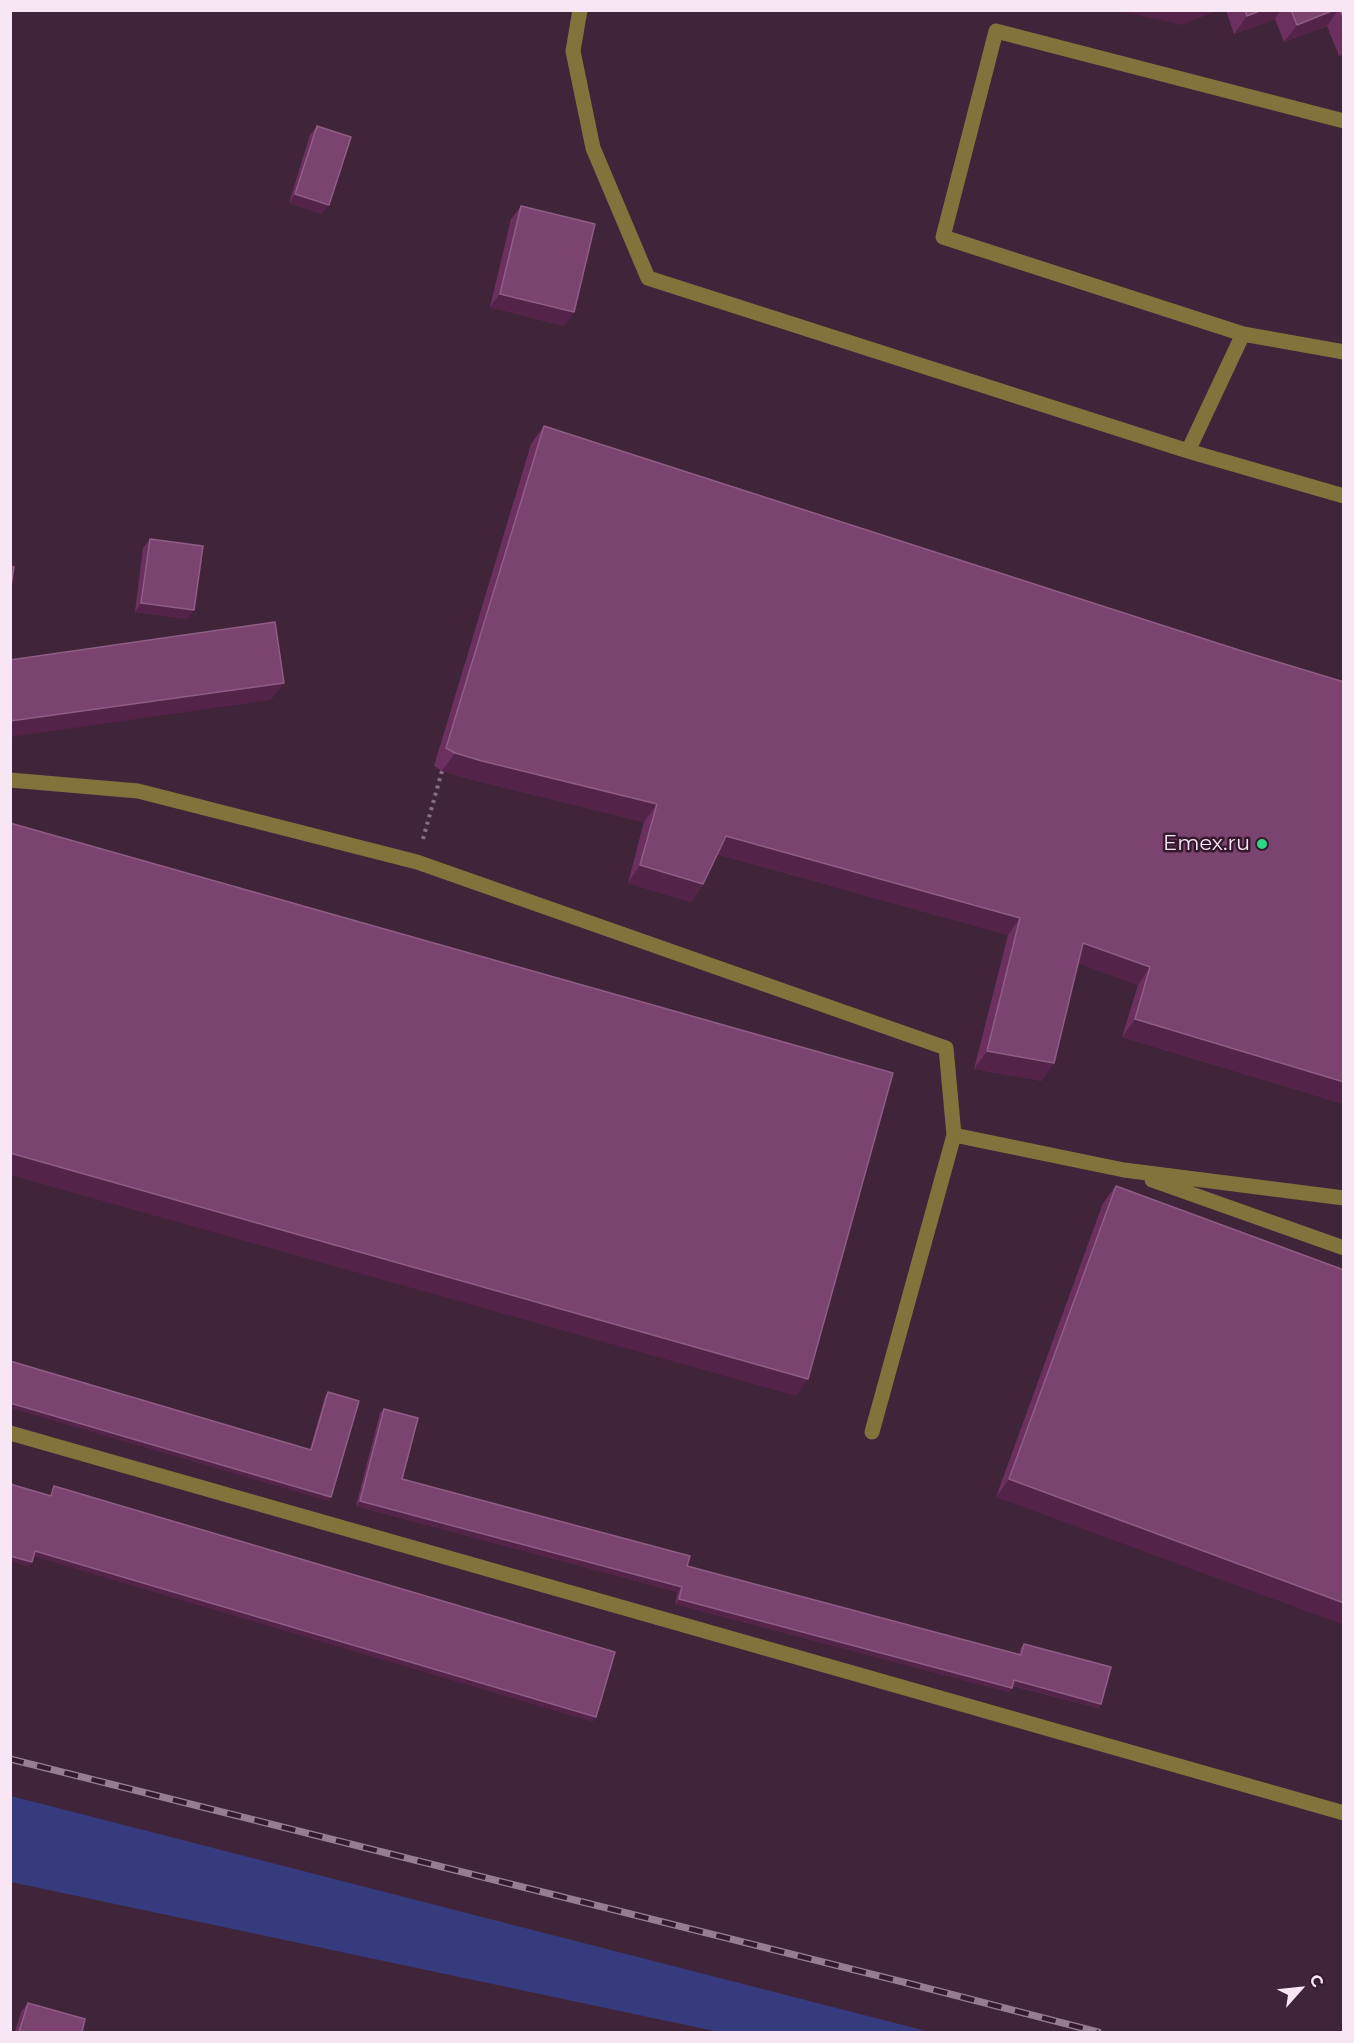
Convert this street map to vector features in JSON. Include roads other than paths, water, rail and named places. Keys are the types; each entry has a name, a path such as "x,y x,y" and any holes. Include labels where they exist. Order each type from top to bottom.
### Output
{"lane":[{"path":"580,10 573,51 593,148 648,278 1188,451 1344,496"},
{"path":"1344,121 996,31 943,237 1243,334 1344,352"},
{"path":"1188,451 1243,334"},
{"path":"10,780 138,791 417,862 946,1048 954,1135 872,1432"},
{"path":"954,1135 1124,1170 1344,1198"},
{"path":"1124,1170 1344,1248"},
{"path":"10,1433 1344,1813"}],"railway":[{"path":"10,1759 1098,2032"}],"place":[{"name":"Emex.ru","path":"1262,844"}]}
